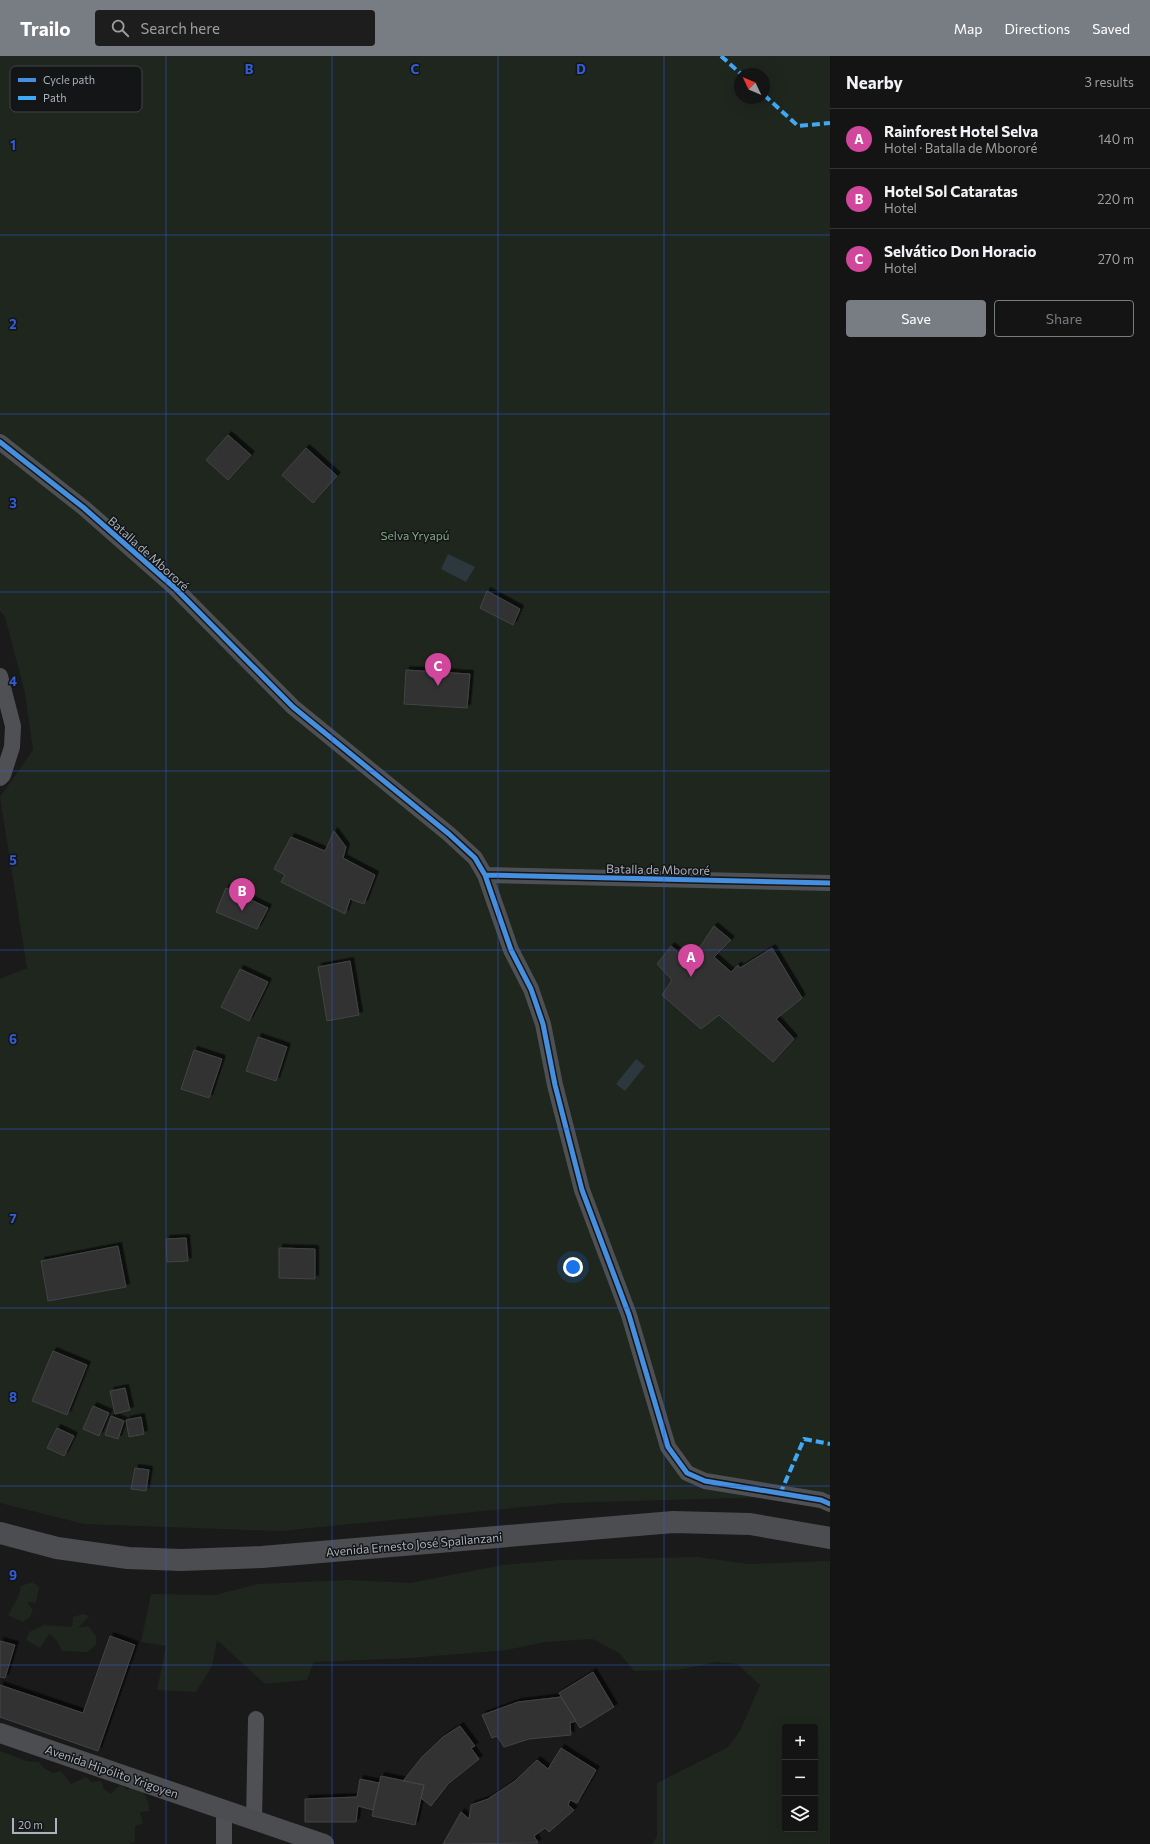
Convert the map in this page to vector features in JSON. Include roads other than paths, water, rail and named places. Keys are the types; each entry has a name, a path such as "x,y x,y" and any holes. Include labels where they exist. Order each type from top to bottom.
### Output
{"highway":[{"name":"Avenida Ernesto José Spallanzani","path":"0,1533 57,1548 128,1558 181,1560 262,1557 673,1522 750,1524 830,1538"}],"main road":[{"name":"Avenida Hipólito Yrigoyen","path":"0,1733 254,1820 295,1839 324,1844"}],"street":[{"name":"Batalla de Mbororé","path":"0,442 84,508 175,588 293,707 449,834 475,858 486,875 511,950 531,989 543,1024 555,1085 582,1190 629,1315 668,1447 687,1473 705,1481 822,1500 830,1504"},
{"path":"0,676 13,726 12,747 3,775 0,778"},
{"name":"Batalla de Mbororé","path":"486,875 830,883"},
{"path":"254,1820 256,1719"},
{"path":"224,1810 224,1844"}],"place":[{"name":"Selvático Don Horacio","path":"438,686"},
{"name":"Hotel Sol Cataratas","path":"242,911"},
{"name":"Rainforest Hotel Selva","path":"691,977"}],"park label":[{"name":"Selva Yryapú","path":"415,535"}]}
